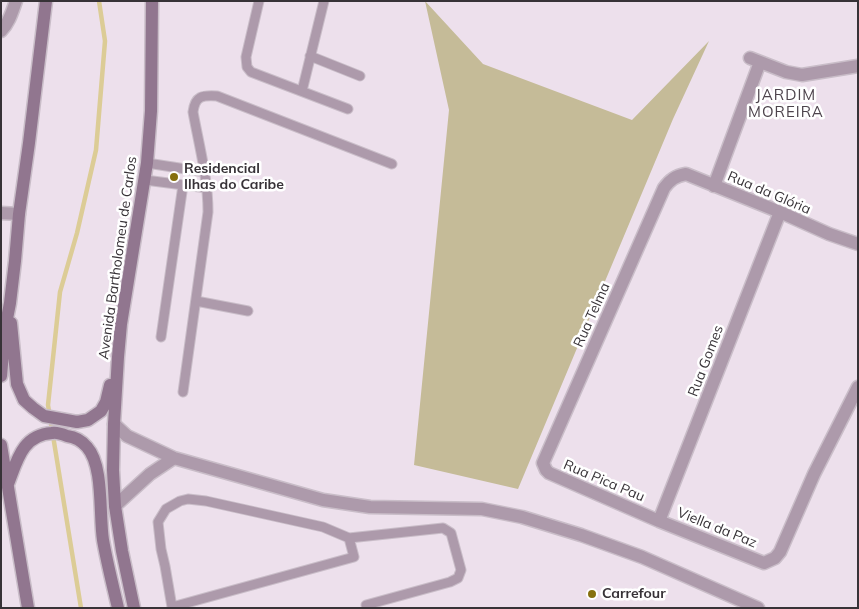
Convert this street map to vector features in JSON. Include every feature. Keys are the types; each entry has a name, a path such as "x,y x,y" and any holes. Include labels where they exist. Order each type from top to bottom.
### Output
{"main road":[{"path":"1,376 46,1"},
{"name":"Avenida Bartholomeu de Carlos","path":"134,608 115,506 113,470 114,424 118,357 127,284 147,163 151,111 152,1"},
{"path":"6,329 17,384 24,400 44,416 77,422 88,420 95,416 101,411 106,402 118,357"},
{"path":"5,488 18,457 31,440 43,434 54,432 75,438 86,446 92,455 97,469 103,539 118,608"},
{"path":"1,446 5,488 28,608"}],"street":[{"path":"1,31 11,17 16,1"},
{"path":"714,186 755,60 786,72 802,75 858,66"},
{"name":"Rua da Glória","path":"670,181 677,176 686,174 829,234 858,244"},
{"name":"Rua Telma","path":"543,463 664,188 670,181"},
{"name":"Rua Gomes","path":"659,521 780,212"},
{"path":"1,213 19,214"},
{"name":"Viella da Paz","path":"659,521 764,563 775,558 780,552 814,474 858,387"},
{"path":"114,424 127,436 174,458 323,500 370,506 482,510 522,517 581,535 642,557 758,608"},
{"path":"115,506 150,474 174,458"},
{"name":"Rua Pica Pau","path":"543,463 549,473 659,521"}],"lane":[{"path":"259,1 246,57 246,67 251,72 348,109"},
{"path":"302,91 324,1"},
{"path":"310,56 360,76"},
{"path":"183,392 208,212 205,172 193,112 194,104 199,98 208,95 217,96 392,164"},
{"path":"147,163 205,172"},
{"path":"145,180 207,188"},
{"path":"161,337 183,185"},
{"path":"196,301 248,311"},
{"path":"348,538 354,557 172,607 158,522 166,508 188,499 206,501 323,527 348,538 443,528 451,532 461,570 458,578 450,582 366,605"}],"shaded area":[{"path":"425,1 483,64 632,120 709,41 673,119 518,489 414,465 449,110"}],"waterway":[{"path":"81,608 48,405 60,292 77,233 96,150 105,41 99,1"}],"place":[{"name":"Residencial Ilhas do Caribe","path":"174,177"},
{"name":"Carrefour","path":"592,594"}],"district":[{"name":"JARDIM MOREIRA","path":"786,104"}]}
